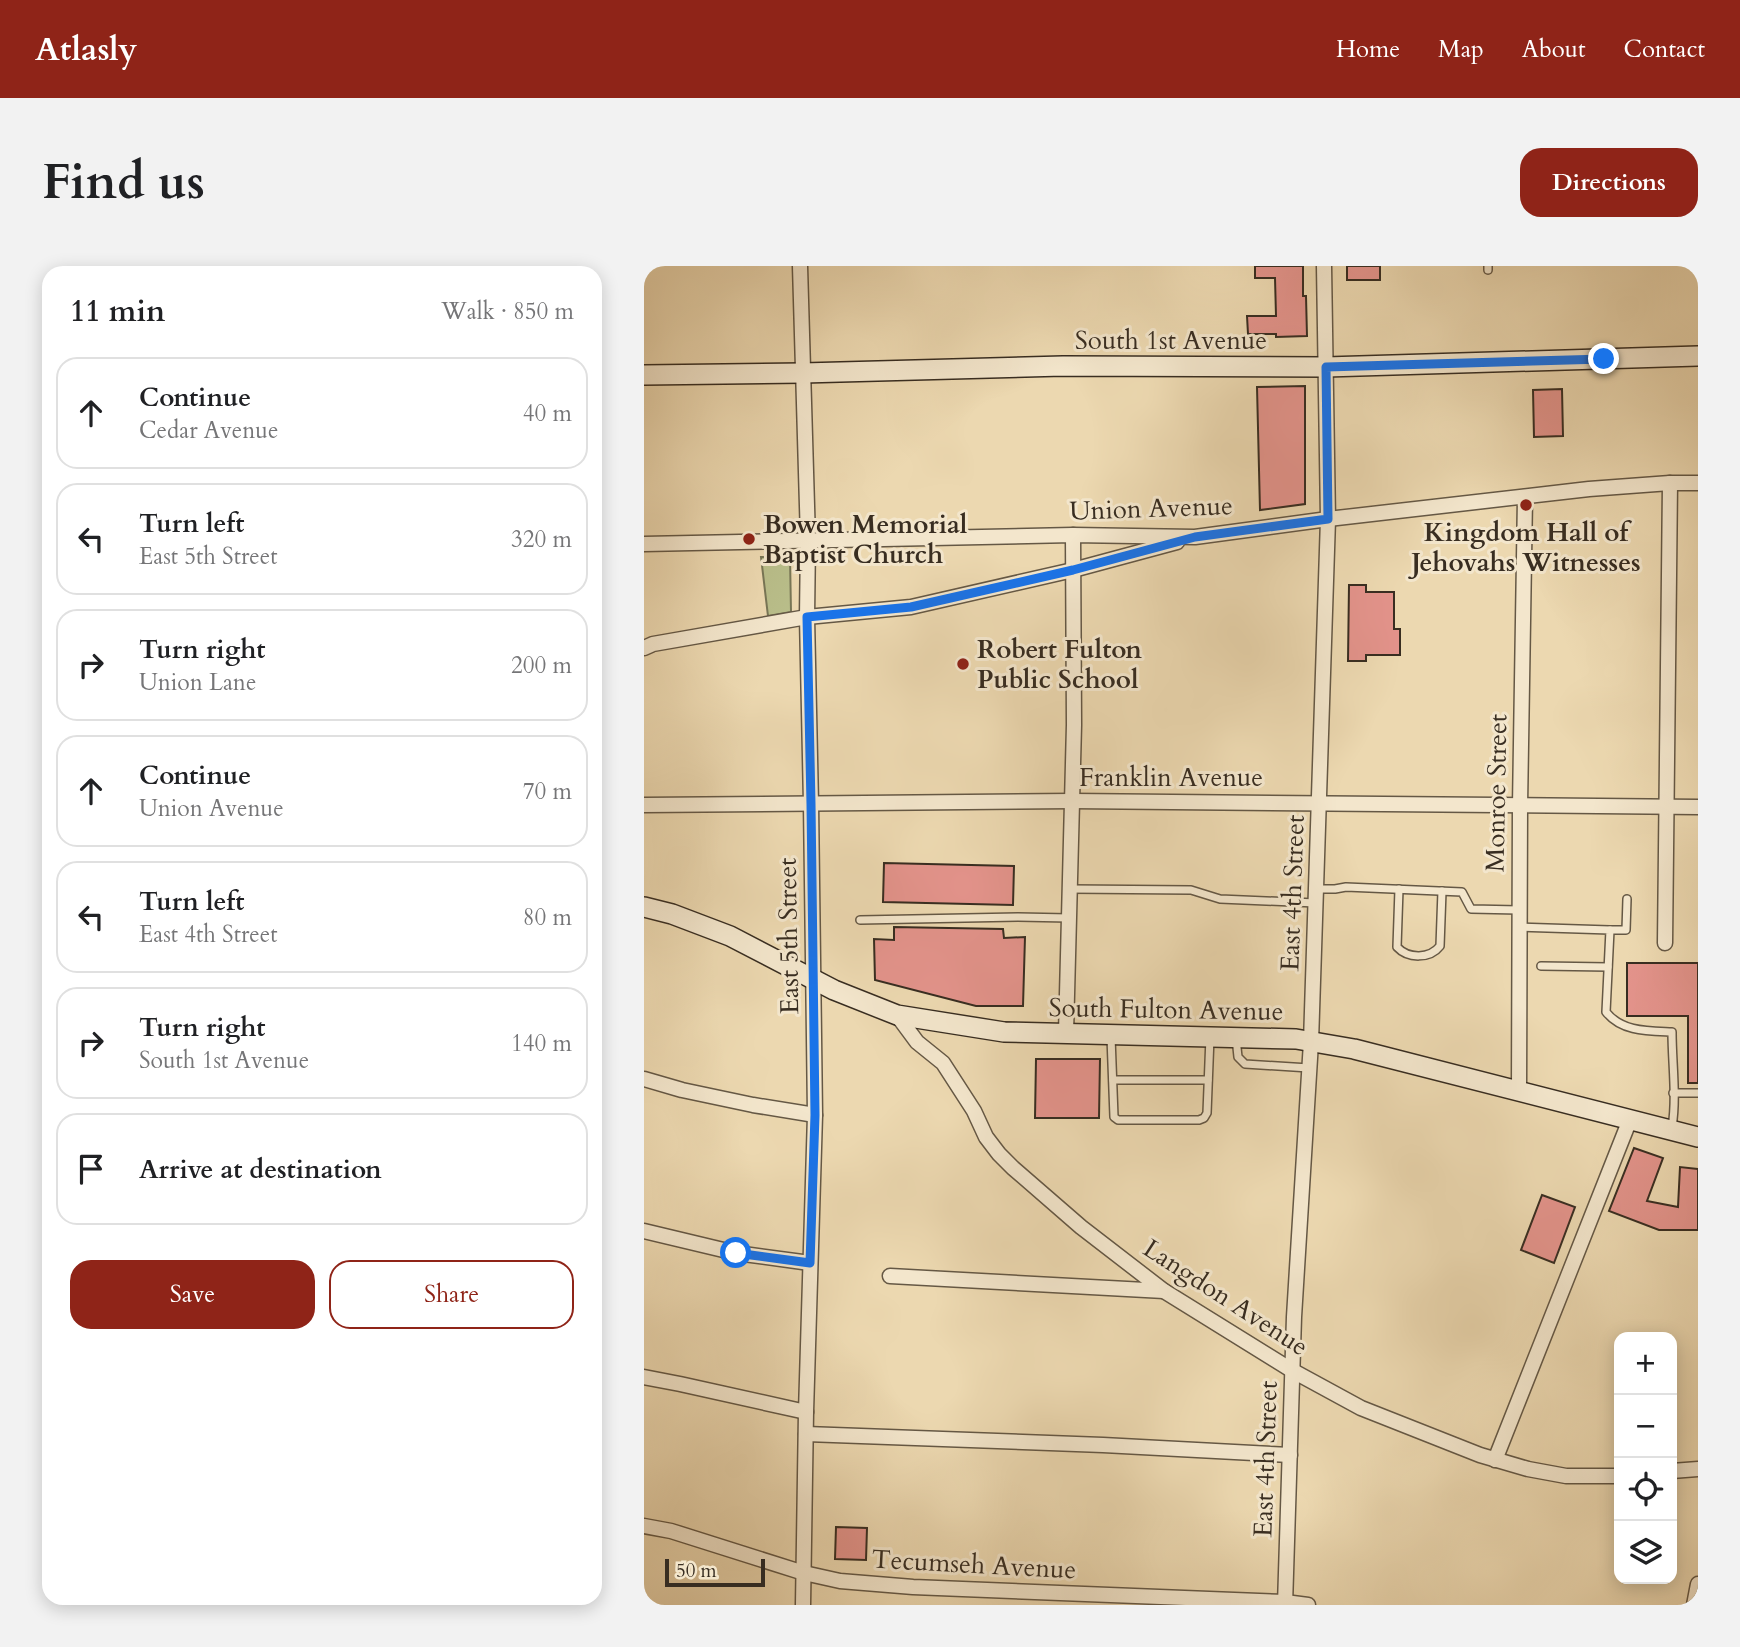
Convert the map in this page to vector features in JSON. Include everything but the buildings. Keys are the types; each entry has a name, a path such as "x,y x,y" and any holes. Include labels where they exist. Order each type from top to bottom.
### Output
{"main road":[{"name":"South 1st Avenue","path":"644,375 1063,366 1326,367 1698,356"},
{"name":"South Fulton Avenue","path":"644,907 672,914 730,936 834,990 897,1015 1004,1032 1296,1039 1354,1049 1698,1137"}],"street":[{"name":"East 5th Street","path":"800,266 808,540 815,1115 803,1605"},
{"name":"East 4th Street","path":"1285,1604 1293,1371 1311,1042 1328,519 1324,266"},
{"path":"1665,943 1670,483"},
{"name":"Union Avenue","path":"644,544 1073,535 1195,537 1589,489 1698,483"},
{"name":"Monroe Street","path":"1519,1090 1525,497"},
{"path":"1066,1033 1074,725 1073,535"},
{"path":"644,648 653,644 807,617 911,607 1073,570 1195,537"},
{"name":"Franklin Avenue","path":"644,805 1072,801 1698,807"},
{"name":"Langdon Avenue","path":"897,1015 917,1042 943,1063 974,1111 986,1137 999,1154 1081,1227 1164,1292 1293,1371 1361,1408 1479,1455 1528,1469 1566,1476 1614,1476"},
{"path":"644,1079 753,1105 815,1115"},
{"path":"1495,1460 1631,1121"},
{"path":"644,1231 736,1253 810,1263"},
{"path":"890,1276 1164,1292"},
{"path":"644,1377 806,1412"},
{"path":"806,1434 1290,1455"},
{"path":"1677,1471 1698,1469"},
{"name":"Tecumseh Avenue","path":"644,1526 671,1531 804,1573 840,1581 913,1587 1308,1605"},
{"path":"1694,1605 1698,1584"}],"lane":[{"path":"1070,889 1191,890 1220,899 1316,896 1346,887 1399,889 1462,892 1471,909 1520,909"},
{"path":"1399,889 1397,947 1402,953 1409,955 1430,955 1440,946 1442,891"},
{"path":"1519,927 1626,930 1627,899"},
{"path":"860,920 1069,918"},
{"path":"1610,930 1606,1012 1610,1017 1635,1030 1672,1032 1675,1108 1672,1132"},
{"path":"1541,966 1608,967"},
{"path":"1111,1034 1114,1118 1118,1120 1204,1118 1207,1113 1210,1037"},
{"path":"1236,1038 1238,1057 1245,1064 1309,1068"},
{"path":"1113,1080 1208,1080"},
{"path":"1673,1093 1698,1093"}],"green space":[{"path":"761,557 790,557 791,612 768,616"}],"place":[{"name":"Kingdom Hall of Jehovahs Witnesses","path":"1526,505"},
{"name":"Bowen Memorial Baptist Church","path":"749,539"},
{"name":"Robert Fulton Public School","path":"963,664"}],"route":[{"path":"736,1253 810,1263 815,1115 807,617 911,607 1073,570 1195,537 1328,519 1326,367 1604,359"}]}
